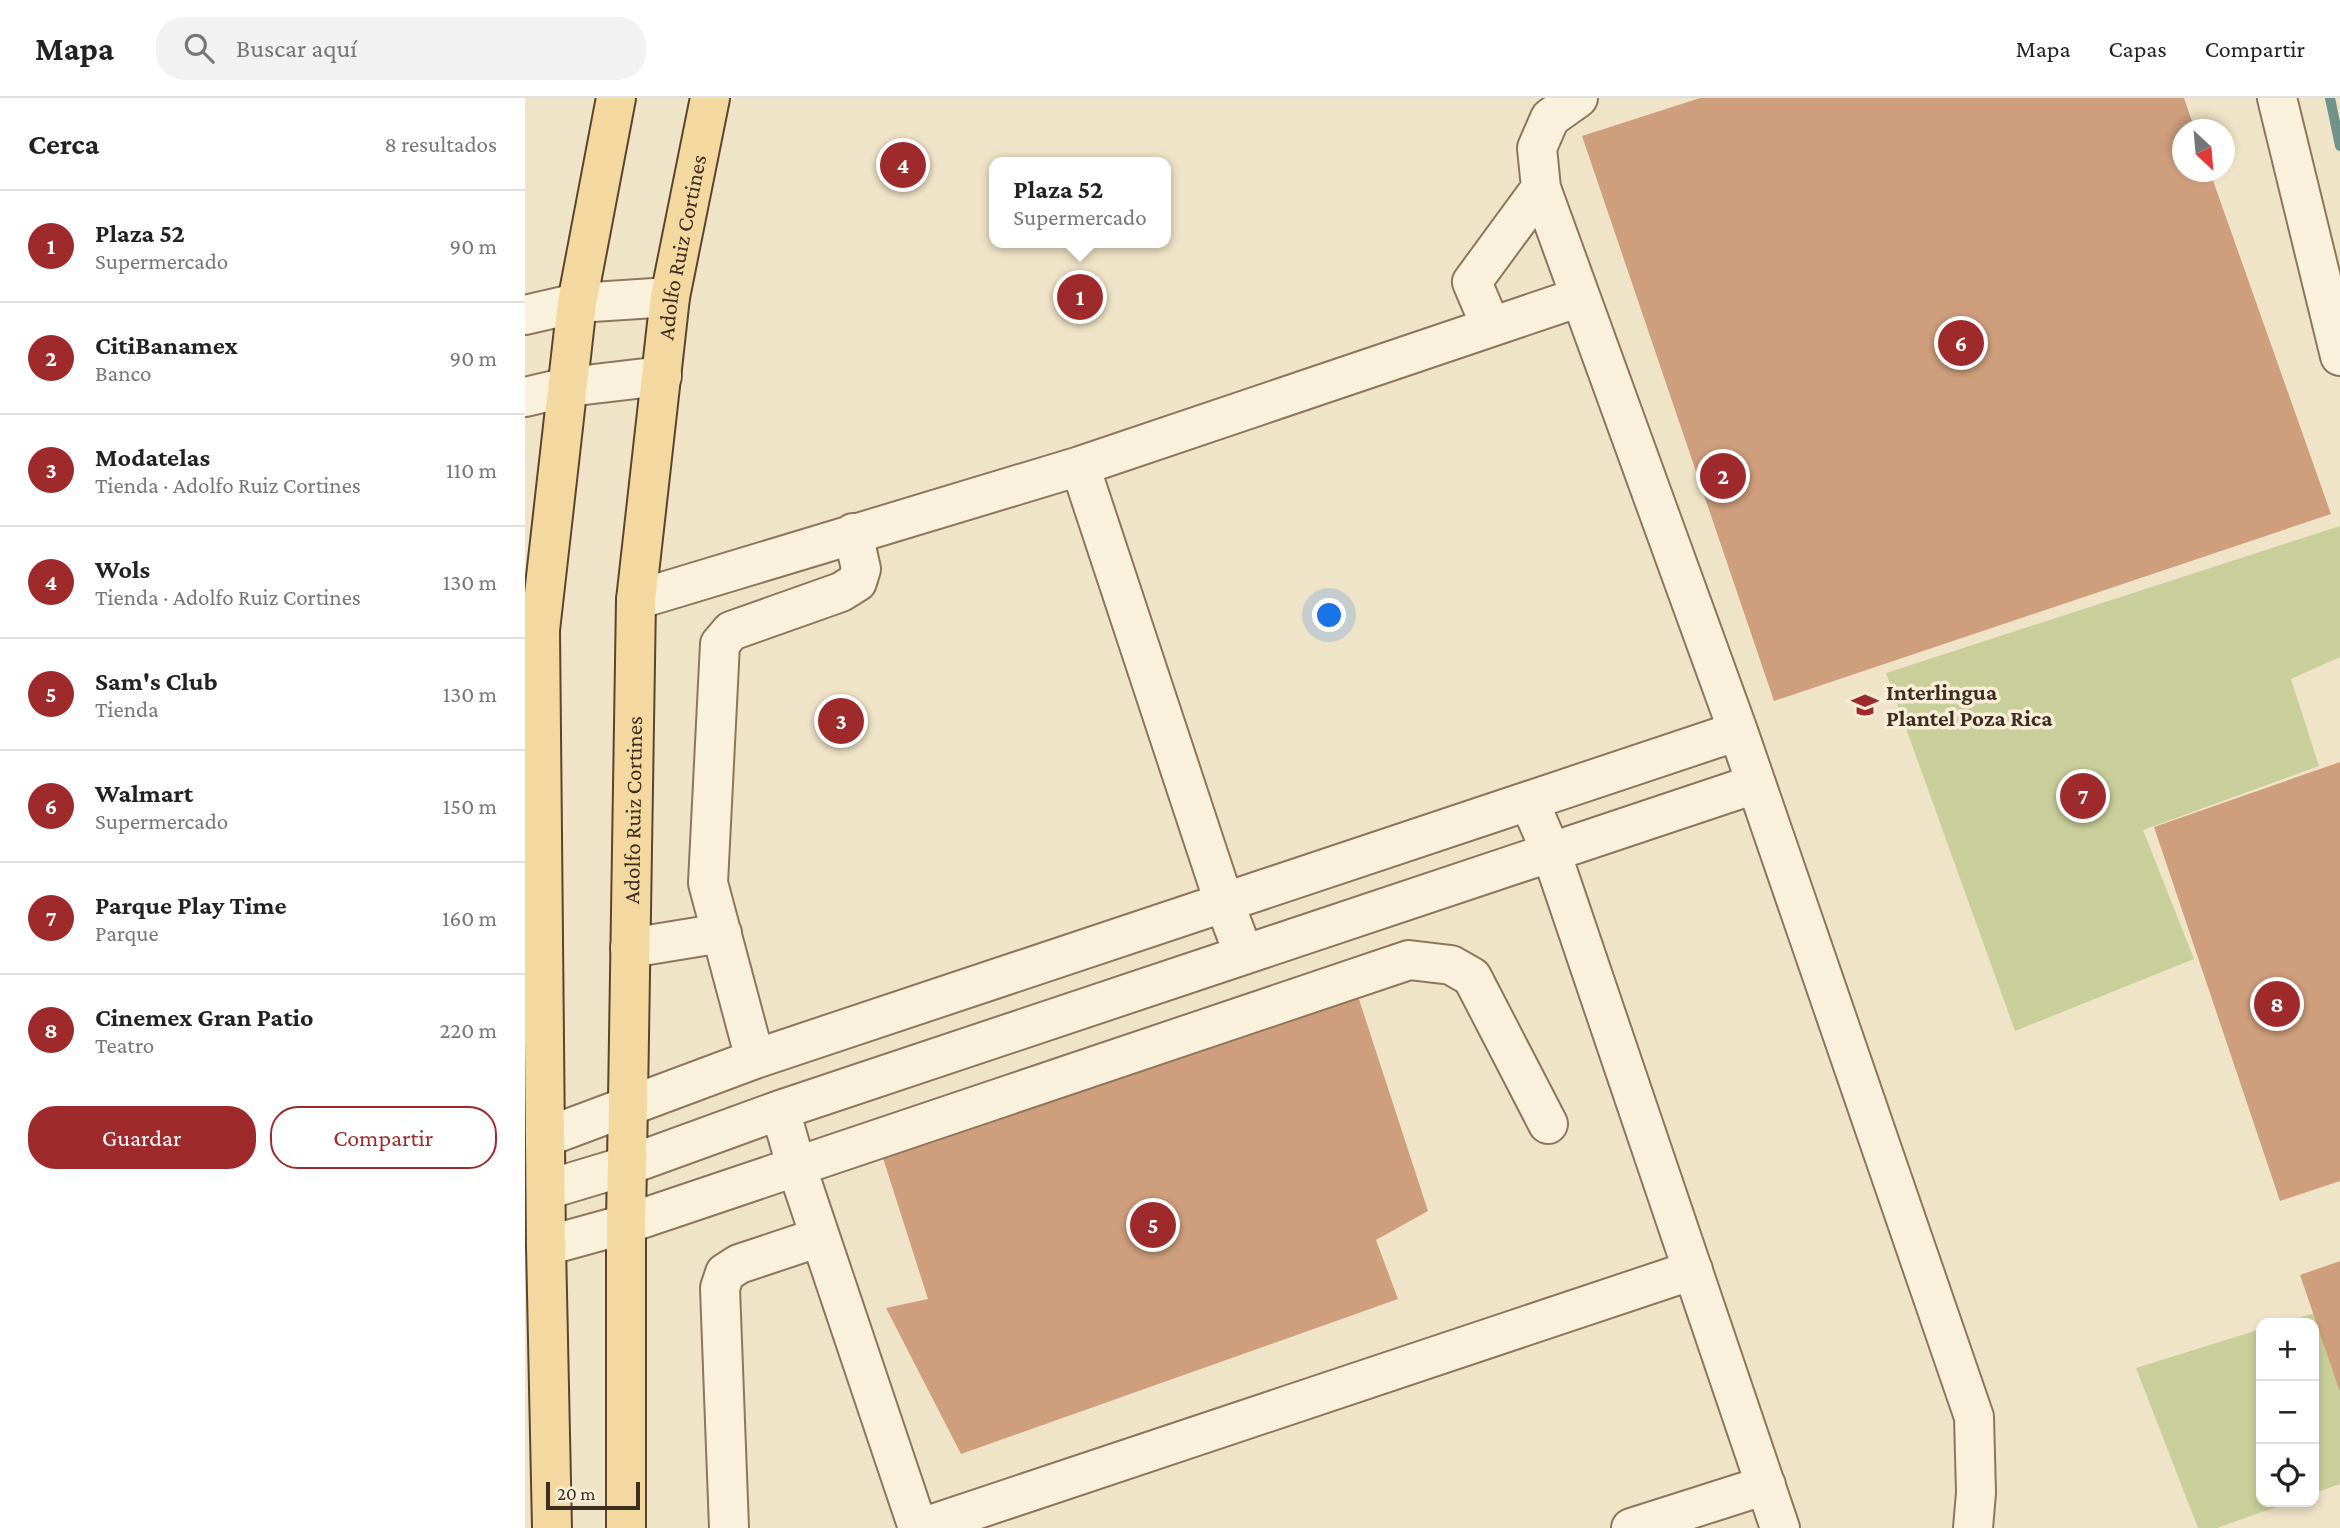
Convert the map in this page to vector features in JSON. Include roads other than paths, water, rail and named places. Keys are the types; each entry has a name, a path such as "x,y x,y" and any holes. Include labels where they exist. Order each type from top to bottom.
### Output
{"main road":[{"path":"552,1528 546,1137 533,633 568,387 577,303 616,98"},
{"name":"Adolfo Ruiz Cortines","path":"626,1528 625,1224 636,600 670,297 711,98"}],"lane":[{"path":"1578,98 1550,118 1537,148 1541,188 1738,731 1974,1417 1976,1493 1973,1528"},
{"path":"2277,98 2340,356"},
{"path":"1490,327 1472,282 1541,188"},
{"path":"525,315 577,303 670,297"},
{"path":"636,600 1080,466 1580,297"},
{"path":"525,397 568,387 662,376"},
{"path":"1080,466 1224,902 1244,955"},
{"path":"755,1059 708,883 720,643 731,631 841,592 857,582 862,569 853,533"},
{"path":"546,1137 755,1059 1738,731"},
{"path":"546,1190 626,1166 780,1110 1755,784"},
{"path":"1529,801 1551,852 1780,1528"},
{"path":"630,948 722,933"},
{"path":"546,1246 625,1224 1409,960 1451,965 1472,977 1548,1124"},
{"path":"780,1110 796,1166 920,1528 1693,1270"},
{"path":"729,1528 720,1288 725,1273 739,1264 820,1237"},
{"path":"1631,1528 1766,1485"}],"waterway":[{"path":"2330,98 2340,146"}],"place":[{"name":"Wols","path":"903,165"},
{"name":"Plaza 52","path":"1080,297"},
{"name":"Walmart","path":"1961,343"},
{"name":"CitiBanamex","path":"1723,476"},
{"name":"Interlingua Plantel Poza Rica","path":"1865,705"},
{"name":"Modatelas","path":"841,721"},
{"name":"Parque Play Time","path":"2083,796"},
{"name":"Cinemex Gran Patio","path":"2277,1004"},
{"name":"Sam's Club","path":"1153,1225"}]}
